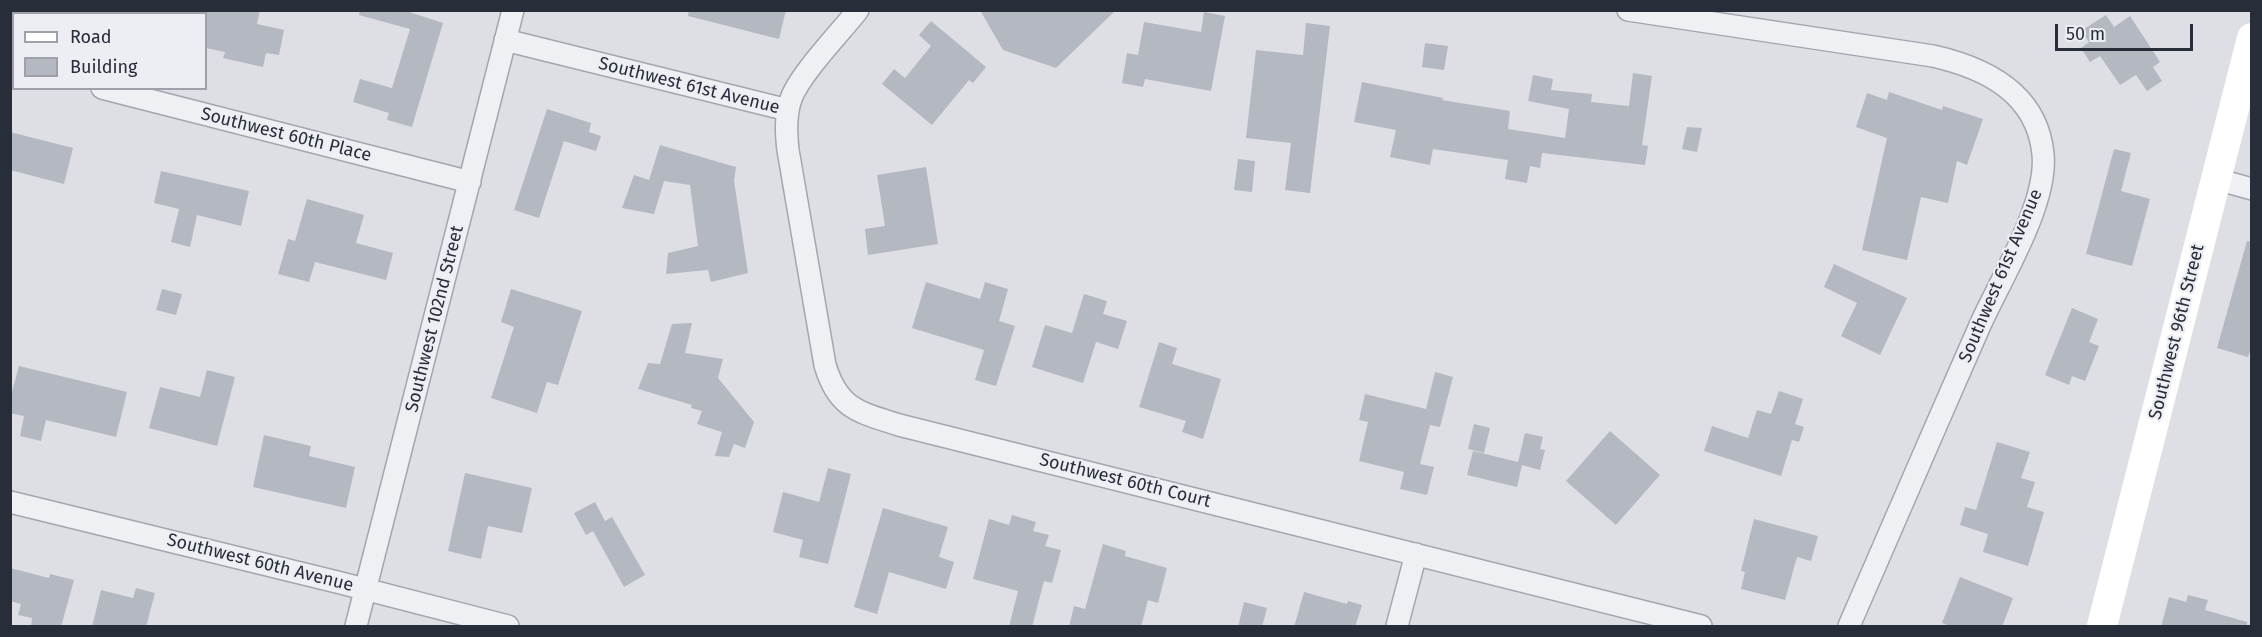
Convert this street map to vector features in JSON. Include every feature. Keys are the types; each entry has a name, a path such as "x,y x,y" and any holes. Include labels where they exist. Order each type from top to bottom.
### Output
{"street":[{"name":"Southwest 102nd Street","path":"356,627 513,10"},
{"name":"Southwest 61st Avenue","path":"505,40 788,110 791,98 800,83 858,10"},
{"name":"Southwest 61st Avenue","path":"1628,10 1656,12 1933,56 1970,65 1997,80 2013,94 2035,122 2040,137 2044,171 2035,208 1982,320 1849,627"},
{"name":"Southwest 96th Street","path":"2102,627 2252,38"},
{"name":"Southwest 60th Place","path":"110,90 470,182"},
{"name":"Southwest 60th Court","path":"788,110 786,124 788,150 825,365 835,392 856,410 900,425 1701,627"},
{"path":"2216,179 2252,189"},
{"name":"Southwest 60th Avenue","path":"10,502 366,589 508,627"},
{"path":"1397,627 1416,554"}],"building":[{"path":"206,10 260,10 257,24 284,30 279,55 266,53 263,67 223,58 225,52 207,48"},
{"path":"360,10 403,10 443,23 412,127 387,120 389,113 353,102 360,79 392,88 410,29 359,15"},
{"path":"689,10 786,10 779,39 688,16"},
{"path":"980,10 1116,10 1056,68 1003,50"},
{"path":"1204,12 1225,16 1211,91 1145,79 1143,87 1122,83 1127,53 1138,55 1144,22 1201,32"},
{"path":"2106,15 2114,27 2130,16 2160,62 2153,67 2162,81 2147,91 2136,75 2120,85 2100,56 2090,62 2081,48 2089,42 2081,31"},
{"path":"931,21 986,67 973,83 969,80 932,125 882,84 894,69 905,78 931,46 919,35"},
{"path":"1306,23 1330,26 1310,193 1285,190 1291,143 1246,138 1256,50 1303,55"},
{"path":"1425,43 1448,46 1444,70 1422,67"},
{"path":"1633,73 1652,76 1642,145 1648,146 1645,165 1542,153 1540,168 1530,166 1527,183 1505,179 1508,160 1433,149 1430,165 1390,157 1396,130 1354,122 1362,82 1443,98 1442,100 1510,111 1508,129 1565,138 1569,109 1528,101 1533,75 1553,79 1551,90 1592,94 1591,102 1629,106"},
{"path":"1889,92 1942,110 1943,106 1983,119 1967,165 1957,161 1948,203 1921,197 1907,260 1862,250 1887,138 1856,127 1867,93 1887,100"},
{"path":"547,109 591,123 589,132 601,136 596,151 564,141 539,218 514,210"},
{"path":"1687,127 1702,128 1697,152 1682,149"},
{"path":"10,132 73,148 64,184 10,170"},
{"path":"660,145 736,167 734,181 748,273 711,282 708,270 666,274 668,253 698,246 690,185 664,181 654,214 622,208 634,175 649,180"},
{"path":"2114,149 2131,153 2121,191 2150,199 2132,266 2086,254"},
{"path":"1238,159 1255,161 1252,192 1234,190"},
{"path":"926,167 938,244 868,255 865,229 885,226 877,175"},
{"path":"161,171 249,191 241,226 197,215 190,247 171,242 179,209 154,203"},
{"path":"307,199 364,215 356,243 393,253 386,280 315,262 309,282 278,274 288,239 295,241"},
{"path":"2247,241 2252,242 2252,346 2248,357 2217,348"},
{"path":"1834,264 1907,298 1880,355 1841,336 1857,303 1824,287"},
{"path":"926,282 980,299 985,282 1008,289 999,321 1015,326 996,386 975,380 984,350 912,328"},
{"path":"162,289 182,294 176,315 156,310"},
{"path":"511,289 582,311 558,385 547,382 537,413 491,398 514,327 501,322"},
{"path":"1084,294 1107,301 1103,314 1127,321 1118,349 1096,342 1083,383 1032,367 1045,325 1072,333"},
{"path":"2072,308 2098,319 2089,342 2099,346 2085,381 2072,376 2069,385 2045,375"},
{"path":"692,323 685,353 723,359 718,378 754,422 745,448 734,444 729,457 715,456 722,432 697,424 702,411 691,408 692,405 638,389 648,363 660,364 672,324"},
{"path":"1159,342 1177,348 1172,364 1221,379 1203,439 1182,432 1186,421 1139,407"},
{"path":"19,366 127,392 116,437 46,420 41,441 20,436 24,416 10,413 10,399"},
{"path":"207,370 235,377 217,446 149,428 160,387 200,397"},
{"path":"1435,372 1453,377 1440,427 1430,425 1420,464 1434,467 1427,495 1400,489 1404,472 1359,461 1368,422 1359,420 1365,394 1426,409"},
{"path":"1779,391 1803,399 1795,424 1804,427 1799,442 1792,440 1781,476 1704,451 1712,426 1748,438 1757,410 1771,414"},
{"path":"1474,424 1490,428 1484,453 1468,449"},
{"path":"1610,431 1660,475 1616,525 1566,481"},
{"path":"1525,433 1543,437 1540,449 1545,450 1540,470 1522,465 1517,487 1467,475 1473,451 1518,462"},
{"path":"264,435 311,446 309,456 355,467 346,508 253,487"},
{"path":"1997,442 2030,452 2021,478 2035,482 2027,507 2044,512 2028,566 1983,552 1988,534 1960,525 1965,507 1976,510"},
{"path":"828,468 851,474 828,564 799,557 803,540 773,532 783,492 819,502"},
{"path":"465,473 532,488 522,533 488,526 481,559 448,551"},
{"path":"595,502 605,521 612,517 645,575 624,587 593,531 586,535 574,513"},
{"path":"883,508 948,527 939,557 954,562 946,589 889,572 877,614 854,607"},
{"path":"1012,515 1036,522 1033,531 1049,535 1045,546 1061,550 1052,583 1044,581 1032,627 1009,627 1018,591 973,579 989,519 1009,525"},
{"path":"1754,519 1818,536 1811,561 1797,557 1785,600 1741,589 1745,572 1741,571"},
{"path":"1103,544 1126,551 1125,556 1167,568 1158,603 1148,600 1141,627 1069,627 1074,606 1085,609"},
{"path":"10,568 49,578 50,574 74,580 61,627 31,627 32,618 18,615 21,604 10,601"},
{"path":"1960,577 2013,598 2002,627 1952,627 1942,623"},
{"path":"136,588 155,593 146,627 92,627 101,590 133,598"},
{"path":"1304,592 1347,604 1348,601 1362,605 1355,627 1294,627"},
{"path":"2188,595 2208,600 2205,610 2247,622 2247,627 2161,627 2169,597 2186,602"},
{"path":"1244,602 1267,608 1262,627 1238,627"}]}
